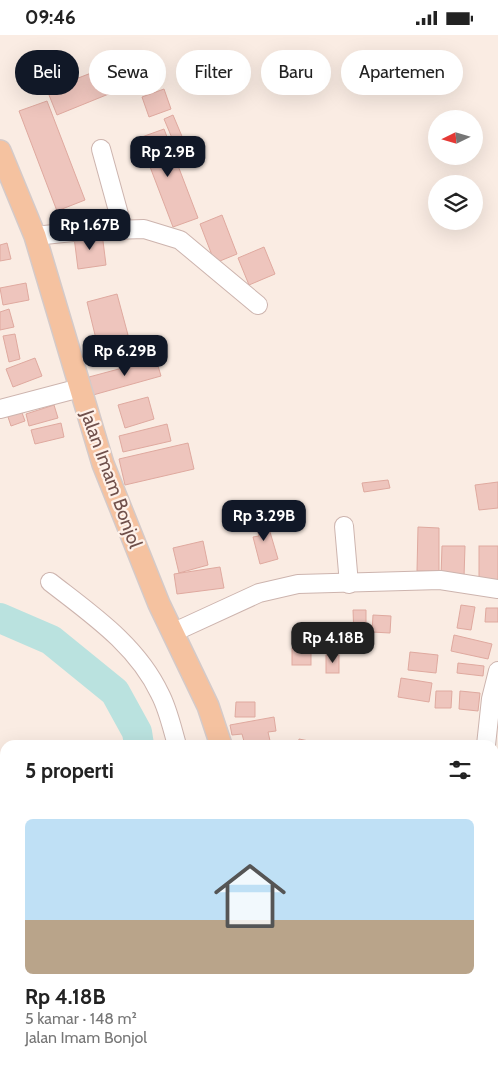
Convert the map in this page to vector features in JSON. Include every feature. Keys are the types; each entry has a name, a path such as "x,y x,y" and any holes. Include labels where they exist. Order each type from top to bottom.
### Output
{"main road":[{"name":"Jalan Imam Bonjol","path":"0,151 35,236 103,464 172,633 208,706 219,740"}],"street":[{"path":"101,149 123,229"},
{"path":"35,236 82,231 144,229 180,240 258,305"},
{"path":"0,409 80,388"},
{"path":"344,526 349,584"},
{"path":"172,633 259,593 298,584 440,581 498,589"},
{"path":"50,582 109,628 142,662 161,694 175,740"},
{"path":"487,740 491,699 498,671"}],"building":[{"path":"89,74 89,95 106,95 57,115 49,95 79,95 79,78"},
{"path":"166,95 171,109 149,117 142,97"},
{"path":"47,101 85,200 57,211 19,111"},
{"path":"173,115 189,153 180,157 164,119"},
{"path":"164,129 198,218 173,227 139,138"},
{"path":"222,215 237,254 215,263 200,224"},
{"path":"102,233 106,265 78,269 74,237"},
{"path":"7,243 11,259 0,261 0,245"},
{"path":"264,247 275,274 249,285 238,258"},
{"path":"26,283 29,300 3,305 0,288"},
{"path":"117,294 128,335 97,343 87,302"},
{"path":"9,309 14,327 0,330 0,312"},
{"path":"15,334 20,359 9,362 3,336"},
{"path":"35,358 42,376 13,387 6,369"},
{"path":"156,359 161,376 93,395 89,377"},
{"path":"148,397 154,419 125,428 118,405"},
{"path":"54,405 58,418 29,426 26,414"},
{"path":"21,410 25,421 11,426 7,414"},
{"path":"61,423 64,437 35,444 31,430"},
{"path":"167,424 171,441 123,452 119,436"},
{"path":"188,443 194,469 125,485 119,459"},
{"path":"388,480 390,488 364,492 362,483"},
{"path":"498,482 498,508 479,510 475,485"},
{"path":"265,515 278,559 260,564 253,537 259,536 254,518"},
{"path":"418,527 439,528 439,571 417,571"},
{"path":"203,541 208,565 179,573 173,548"},
{"path":"442,546 465,546 464,577 441,577"},
{"path":"479,546 498,546 498,580 479,580"},
{"path":"220,567 224,588 177,594 174,574"},
{"path":"461,605 475,607 471,630 457,628"},
{"path":"486,608 498,608 498,622 485,622"},
{"path":"353,610 366,610 366,636 354,636"},
{"path":"373,615 391,616 390,633 372,632"},
{"path":"328,623 348,623 348,651 328,651"},
{"path":"320,626 321,638 305,639 304,627"},
{"path":"454,635 492,644 488,659 451,651"},
{"path":"292,648 311,648 311,665 292,665"},
{"path":"410,652 438,655 436,673 408,670"},
{"path":"326,655 339,655 339,673 326,673"},
{"path":"458,663 484,666 483,676 457,673"},
{"path":"401,678 432,683 429,702 398,697"},
{"path":"436,691 452,691 451,708 435,708"},
{"path":"460,691 480,693 478,711 459,709"},
{"path":"236,702 255,702 255,717 235,717"},
{"path":"274,717 276,731 268,732 270,740 244,740 242,734 232,735 230,725"}],"waterway":[{"path":"0,618 51,640 115,692 137,732 138,740"}]}
